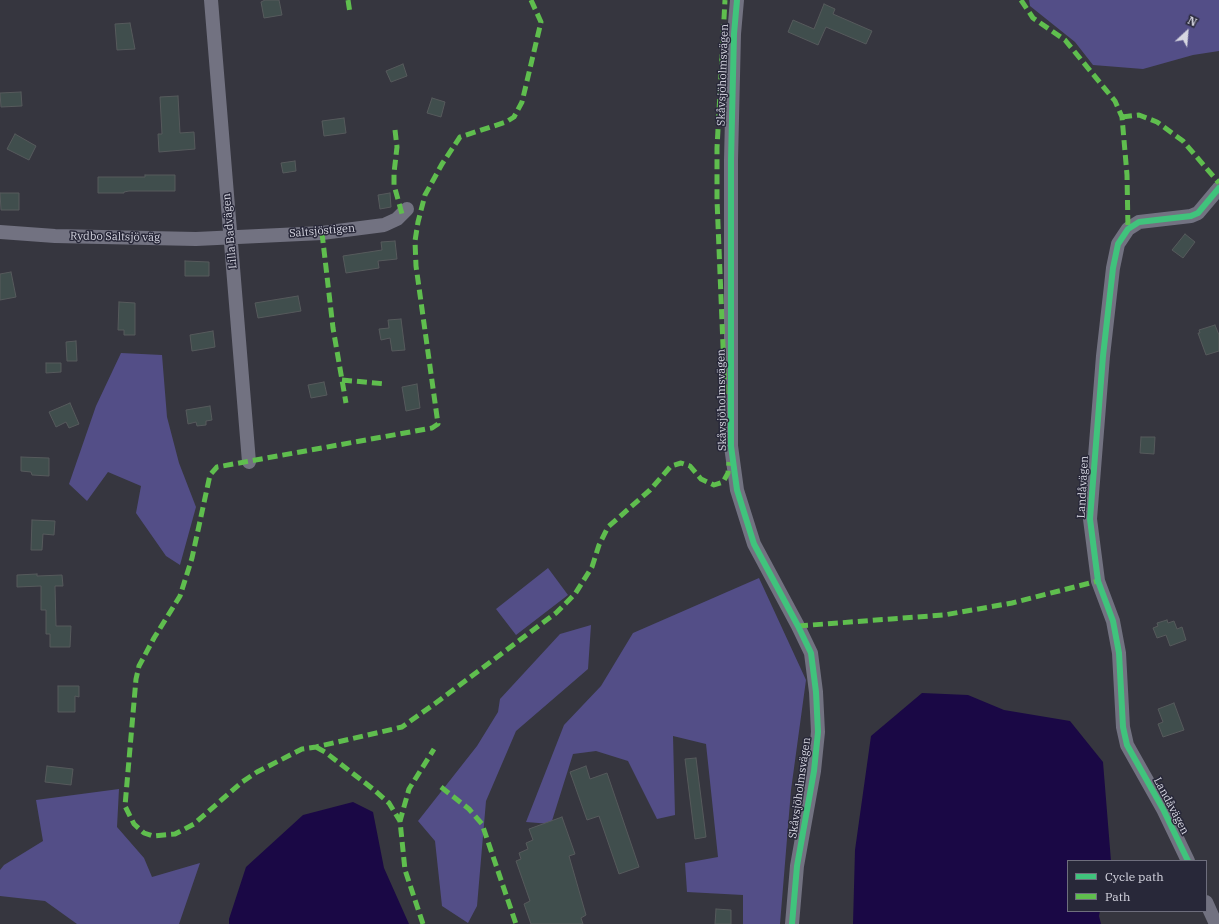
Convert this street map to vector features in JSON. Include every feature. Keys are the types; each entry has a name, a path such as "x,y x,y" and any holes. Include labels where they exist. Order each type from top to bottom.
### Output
{"street":[{"name":"Lilla Badvägen","path":"211,0 250,462"},
{"name":"Skåvsjöholmsvägen","path":"737,0 734,34 731,160 732,446 737,490 754,544 811,653 816,692 818,732 814,771 798,866 792,924"},
{"name":"Landåvägen","path":"1188,860 1163,809 1127,745 1123,727 1119,652 1113,621 1098,581 1090,519 1103,356 1113,268 1118,244 1128,230 1139,222 1191,216 1198,213 1203,210 1219,188"},
{"name":"Saltsjöstigen","path":"231,237 322,233 376,226 397,219 407,209"},
{"name":"Rydbo Saltsjö väg","path":"0,232 55,236 196,239 231,237"},
{"path":"1207,904 1216,924"}],"shaded area":[{"path":"1029,0 1219,0 1219,51 1193,55 1143,69 1093,65 1075,42 1030,6"},
{"path":"121,353 162,355 167,417 179,463 196,507 180,565 166,556 136,513 141,486 108,472 87,501 69,484 96,406"},
{"path":"548,568 568,595 516,635 496,609"},
{"path":"759,578 806,680 791,790 780,924 743,924 743,895 687,892 685,863 718,857 706,744 673,736 675,815 657,819 628,761 596,751 573,754 551,824 526,822 564,725 601,686 633,633"},
{"path":"591,625 588,669 516,731 486,801 477,906 468,923 442,906 435,841 418,821 477,746 498,712 500,699 560,634"},
{"path":"922,693 968,695 1004,710 1070,721 1103,762 1111,860 1067,860 1067,912 1100,912 1101,924 853,924 855,850 871,736"},
{"path":"119,789 117,827 144,858 152,877 200,863 179,924 77,924 45,901 0,896 0,870 4,865 43,841 36,800"},
{"path":"353,802 373,812 384,868 409,924 229,924 229,919 246,867 303,815"}],"building":[{"path":"265,0 279,0 282,15 264,18 261,2"},
{"path":"824,4 835,9 833,14 872,31 866,44 826,27 818,45 788,32 793,20 814,29"},
{"path":"130,23 135,49 117,50 115,24"},
{"path":"403,64 407,76 391,82 386,71"},
{"path":"21,92 22,106 1,107 0,93"},
{"path":"178,96 180,133 194,132 195,149 159,152 158,134 162,134 160,97"},
{"path":"432,98 445,102 441,117 427,113"},
{"path":"344,118 346,133 324,136 322,121"},
{"path":"15,134 36,146 29,160 7,149"},
{"path":"295,161 296,171 283,173 281,163"},
{"path":"145,175 175,175 175,191 98,193 98,177 145,177"},
{"path":"0,193 19,193 19,210 1,210"},
{"path":"390,193 391,207 380,209 378,195"},
{"path":"1185,234 1195,242 1183,258 1172,250"},
{"path":"395,241 397,259 378,261 379,268 346,273 343,256 382,250 381,242"},
{"path":"185,261 209,262 209,276 185,276"},
{"path":"11,272 16,297 0,300 0,274"},
{"path":"298,296 301,311 258,318 255,303"},
{"path":"119,302 135,303 135,335 124,335 124,330 118,330"},
{"path":"401,319 405,350 392,351 390,338 381,340 379,329 389,328 388,320"},
{"path":"1215,325 1219,335 1219,351 1206,355 1198,333 1200,333 1199,330"},
{"path":"213,331 215,347 192,351 190,335"},
{"path":"76,341 77,361 67,361 66,342"},
{"path":"46,363 61,363 61,372 46,373"},
{"path":"324,382 327,395 311,398 308,385"},
{"path":"417,384 420,408 406,411 402,387"},
{"path":"70,403 79,424 69,428 66,422 56,427 49,412"},
{"path":"210,406 212,420 206,421 206,425 197,426 196,422 188,424 186,410"},
{"path":"1141,437 1155,437 1154,454 1140,453"},
{"path":"21,457 49,458 49,476 32,475 31,472 21,471"},
{"path":"32,520 55,521 54,535 43,534 42,550 31,550"},
{"path":"37,574 37,576 62,575 63,586 55,586 56,626 71,626 70,647 50,647 50,634 46,634 46,610 41,610 41,586 17,587 17,575"},
{"path":"1167,620 1168,623 1174,621 1177,629 1182,627 1186,640 1170,646 1166,635 1157,638 1153,628 1158,626 1157,623"},
{"path":"58,686 79,686 79,697 75,696 75,712 58,712"},
{"path":"1174,703 1184,730 1163,737 1158,724 1163,722 1158,709"},
{"path":"696,758 706,837 695,839 685,759"},
{"path":"47,766 73,769 71,785 45,782"},
{"path":"586,766 590,779 607,773 639,867 619,874 599,816 587,820 570,772"},
{"path":"562,817 575,854 569,856 586,915 581,918 583,924 531,924 524,904 530,901 516,861 521,859 519,853 528,849 526,843 533,840 529,829"},
{"path":"716,909 731,910 731,924 715,924"}],"marked path":[{"path":"348,0 350,13"},
{"path":"531,0 541,22 522,102 514,117 506,122 460,137 442,164 425,195 418,222 415,241 416,266 438,424 432,428 217,467 210,475 192,558 180,596 154,638 139,666 136,679 125,806 134,824 144,833 153,836 175,834 194,824 242,782 257,772 302,749 402,727 556,613 575,594 592,567 599,545 608,527 650,490 671,466 681,463 690,466 701,479 714,485 723,482 728,473 729,462"},
{"path":"725,0 717,148 717,200 725,394"},
{"path":"1021,0 1033,18 1065,40 1115,101 1122,117 1127,175 1128,229"},
{"path":"1122,117 1139,115 1157,122 1183,141 1219,183"},
{"path":"395,130 397,147 394,185 402,214"},
{"path":"322,233 333,328 346,403"},
{"path":"342,380 386,384"},
{"path":"798,626 944,615 1012,603 1098,581"},
{"path":"316,747 325,752 389,803 400,821"},
{"path":"423,924 405,870 400,821 409,789 434,749"},
{"path":"441,787 469,809 482,824 516,924"}],"cycle path":[{"path":"737,0 734,34 731,160 731,446 737,490 754,544 811,653 816,692 818,732 814,771 797,866 792,924"},
{"path":"1188,860 1163,809 1127,745 1123,727 1119,653 1113,621 1098,581 1090,519 1103,356 1113,268 1118,244 1128,229 1139,222 1191,216 1198,213 1219,188"}]}
